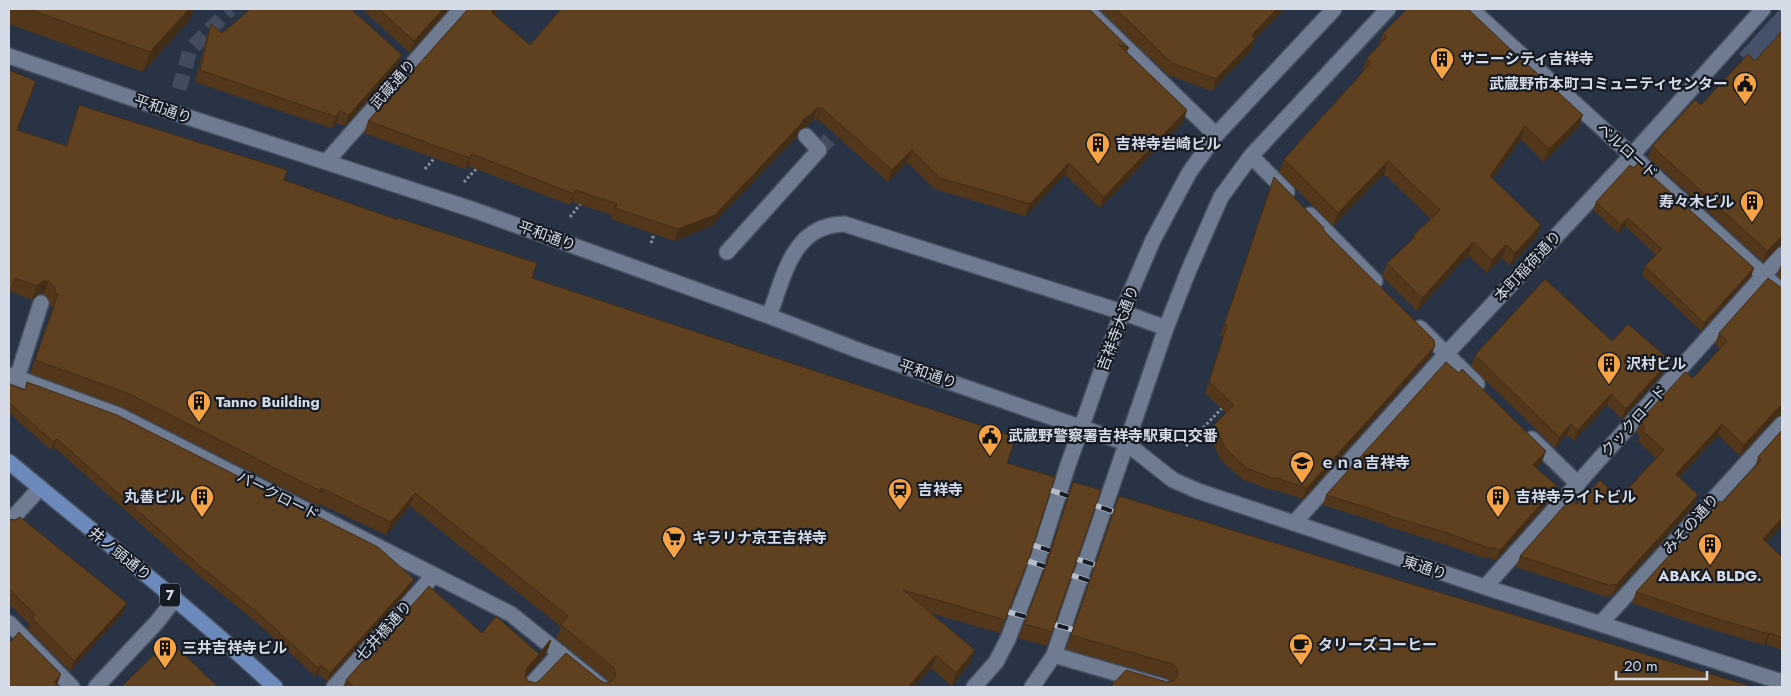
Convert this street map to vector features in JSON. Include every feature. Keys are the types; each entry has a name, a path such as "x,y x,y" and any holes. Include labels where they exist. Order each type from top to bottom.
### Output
{"main road":[{"name":"井ノ頭通り","path":"9,462 175,599 275,687"}],"street":[{"name":"武蔵通り","path":"327,161 406,63 461,9"},
{"path":"1086,9 1216,135"},
{"name":"吉祥寺大通り","path":"974,687 996,662 1008,639 1122,312 1153,240 1190,173 1216,135 1334,9"},
{"path":"1032,687 1054,655 1166,328 1221,197 1250,156 1388,9"},
{"name":"ベルロード","path":"1471,9 1782,292"},
{"name":"本町稲荷通り","path":"1294,523 1446,354 1632,155 1763,9"},
{"name":"平和通り","path":"9,56 172,112 474,210 770,316 860,351 1081,427"},
{"path":"728,252 819,150 806,136"},
{"path":"1250,156 1385,292"},
{"path":"770,316 788,264 799,244 818,230 835,224 844,224 1122,312 1166,328"},
{"name":"クックロード","path":"1485,588 1782,255"},
{"path":"13,376 41,303"},
{"path":"1412,319 1488,395"},
{"name":"パークロード","path":"13,376 118,415 511,614 602,687"},
{"name":"みその通り","path":"1600,624 1782,424"},
{"name":"東通り","path":"1081,427 1126,443 1173,480 1198,492 1485,588 1782,682"},
{"path":"1522,429 1578,484"},
{"path":"9,522 40,488"},
{"name":"七井橋通り","path":"334,687 434,575"},
{"path":"96,687 157,622 175,599"},
{"path":"9,623 72,687"},
{"path":"529,687 560,653"},
{"path":"1054,655 1164,687"}],"path":[{"path":"425,169 438,154"},
{"path":"464,182 483,160"},
{"path":"570,217 587,196"},
{"path":"651,243 657,225"},
{"path":"1186,446 1226,404"}],"shaded area":[{"path":"1782,9 1782,32 1753,66 1739,54"}],"building":[{"path":"28,9 189,9 150,52"},
{"path":"250,9 351,9 402,55 349,115 340,111 336,117 200,70 211,24 222,33"},
{"path":"379,9 443,9 414,41"},
{"path":"468,9 494,9 491,12 530,45 561,9 1089,9 1129,48 1118,44 1187,110 1104,197 1069,163 1030,204 940,178 912,150 892,170 822,108 818,107 804,118 801,124 715,215 678,229 615,208 617,204 576,190 574,194 472,154 469,158 368,121"},
{"path":"1116,9 1277,9 1252,35 1255,39 1216,79 1172,63"},
{"path":"1407,9 1468,9 1583,115 1549,149 1525,126 1490,176 1541,225 1515,253 1506,245 1492,260 1473,242 1422,298 1387,263 1440,210 1388,161 1338,213 1284,159 1371,63 1367,58 1387,37 1383,33"},
{"path":"1782,31 1782,236 1767,251 1652,146 1695,100 1701,105 1748,54 1755,61"},
{"path":"9,70 36,81 17,130 67,146 79,105 287,170 284,180 398,220 398,218 537,263 532,278 1016,437 1007,463 1055,477 1029,558 1005,620 903,590 975,650 956,673 936,655 908,687 354,687 346,680 429,586 482,633 496,616 539,654 550,640 551,641 527,668 525,676 528,681 536,683 566,653 601,681 611,682 616,675 613,667 561,625 568,616 415,493 391,522 321,488 320,490 324,493 127,393 35,360 58,294 55,293 55,287 49,281 43,281 37,286 15,278 9,296"},
{"path":"1638,163 1754,268 1704,323 1645,266 1662,249 1628,218 1621,225 1596,202 1630,165 1633,168"},
{"path":"1274,177 1324,228 1323,230 1434,340 1435,346 1307,488 1246,468 1225,448 1214,425 1234,405 1209,382 1227,325 1224,325"},
{"path":"1768,278 1782,288 1782,406 1744,445 1722,424 1676,474 1698,495 1616,585 1612,584 1611,586 1520,556 1571,498 1577,504 1600,480 1619,498 1664,450 1642,430 1645,427 1640,421 1685,372 1693,378 1727,341 1719,333"},
{"path":"1545,279 1612,341 1628,324 1670,360 1626,409 1611,394 1578,430 1571,424 1559,437 1475,355"},
{"path":"1446,362 1459,373 1462,369 1546,451 1533,465 1557,486 1500,550 1488,548 1448,533 1326,495"},
{"path":"27,382 117,415 378,547 414,579 330,673 321,665 318,668 258,613 200,566 57,439 54,442 9,403 9,384 25,390"},
{"path":"1782,430 1782,518 1763,539 1782,557 1782,638 1636,592 1712,508 1720,501 1722,503 1761,460 1758,457"},
{"path":"1073,482 1101,490 1052,632 1024,624 1047,563"},
{"path":"1119,496 1754,687 1110,687 1126,670 1167,682 1175,680 1178,675 1176,667 1172,664 1071,635"},
{"path":"20,517 127,603 74,661 32,618 35,614 9,589 9,519 15,520"},
{"path":"19,632 61,674 54,682 59,687 9,687 9,643"},
{"path":"169,640 218,687 121,687"}],"tunnel":[{"path":"179,89 190,50 230,9"},
{"path":"819,150 847,120"}],"railway":[{"path":"1039,486 1126,516"},
{"path":"1020,541 1108,569"},
{"path":"1016,557 1102,585"},
{"path":"994,608 1085,633"}],"place":[{"name":"サニーシティ吉祥寺","path":"1442,80"},
{"name":"武蔵野市本町コミュニティセンター","path":"1745,105"},
{"name":"吉祥寺岩崎ビル","path":"1098,165"},
{"name":"寿々木ビル","path":"1752,223"},
{"name":"沢村ビル","path":"1609,385"},
{"name":"Tanno Building","path":"199,423"},
{"name":"武蔵野警察署吉祥寺駅東口交番","path":"990,457"},
{"name":"ｅｎａ吉祥寺","path":"1302,484"},
{"name":"吉祥寺","path":"900,511"},
{"name":"丸善ビル","path":"202,518"},
{"name":"吉祥寺ライトビル","path":"1498,518"},
{"name":"キラリナ京王吉祥寺","path":"674,559"},
{"name":"ABAKA BLDG.","path":"1710,566"},
{"name":"タリーズコーヒー","path":"1301,666"},
{"name":"三井吉祥寺ビル","path":"165,669"}]}
